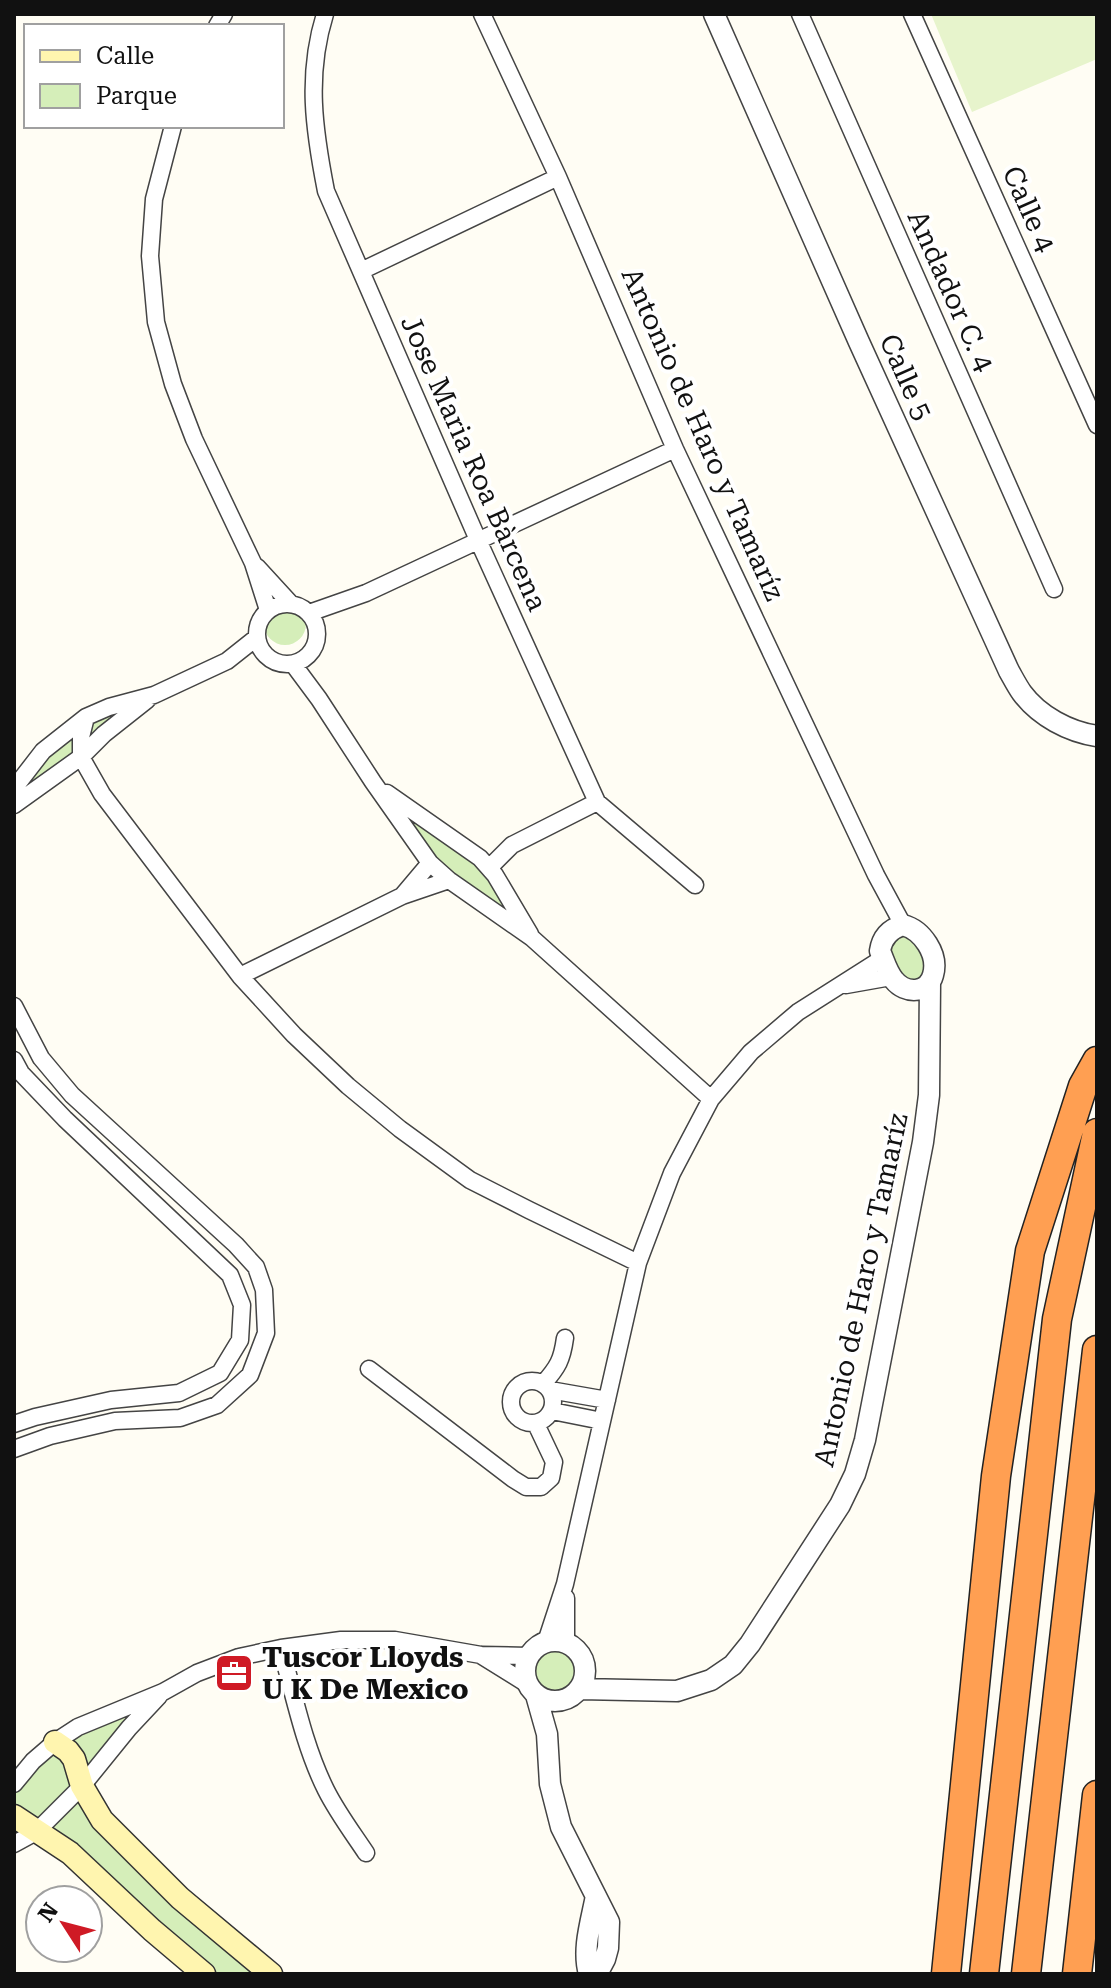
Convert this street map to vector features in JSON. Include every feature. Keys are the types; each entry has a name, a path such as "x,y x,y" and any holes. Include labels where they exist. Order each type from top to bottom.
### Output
{"highway":[{"path":"946,1974 996,1476 1030,1251 1083,1086 1097,1061"},
{"path":"984,1974 1057,1319 1097,1133"},
{"path":"1026,1974 1097,1350"},
{"path":"1077,1974 1097,1795"}],"main road":[{"path":"55,1742 74,1759 82,1786 102,1820 180,1898 271,1974"},
{"path":"14,1816 70,1853 204,1974"}],"street":[{"name":"Jose Maria Roa Bàrcena","path":"325,14 312,86 316,139 326,191 478,540 597,802 695,885"},
{"name":"Antonio de Haro y Tamaríz","path":"482,14 558,177 675,449 876,875 897,928"},
{"name":"Calle 5","path":"714,14 1009,671 1023,694 1042,713 1090,735"},
{"name":"Andador C. 4","path":"800,14 1054,589"},
{"name":"Calle 4","path":"912,14 1097,425"},
{"path":"172,128 154,199 150,256 156,322 173,384 194,439 253,563 268,610"},
{"path":"361,271 558,177"},
{"path":"313,620 675,449"},
{"path":"253,563 290,603"},
{"path":"290,603 300,606 313,620 318,636 314,649 300,660 283,665 266,656 256,638 260,620 268,610 290,603"},
{"path":"14,791 43,751 86,717 109,707 154,695 227,661 256,638"},
{"path":"227,661 266,656"},
{"path":"300,660 319,699 427,859 449,880 532,938 711,1099"},
{"path":"14,805 81,757 120,720 154,695"},
{"path":"86,717 81,737 81,757 102,794 240,976 294,1035 400,1129 470,1180 638,1263"},
{"path":"373,782 468,849 492,871 532,938"},
{"path":"468,849 512,845 597,802"},
{"path":"402,896 427,859 425,846 429,840 443,833"},
{"path":"471,895 488,891 493,884 492,871 512,845"},
{"path":"240,976 402,896 449,880"},
{"path":"897,928 919,932 929,948 934,973 921,987 896,983 880,951 884,937 897,928"},
{"path":"556,1642 565,1584 638,1263 672,1173 711,1099 751,1052 798,1012 836,987 887,968"},
{"name":"Antonio de Haro y Tamaríz","path":"571,1695 631,1689 677,1691 711,1680 733,1665 750,1644 840,1505 855,1474 865,1440 923,1142 929,1095 929,1022 921,987"},
{"path":"14,1006 41,1058 72,1095 236,1245 256,1267 264,1290 266,1333 250,1375 217,1405 180,1418 115,1421 50,1436 14,1449"},
{"path":"14,1060 21,1073 65,1119 230,1275 242,1305 240,1340 220,1373 179,1393 111,1400 14,1424"},
{"path":"547,1387 563,1355 565,1338"},
{"path":"369,1369 526,1487 541,1487 551,1478 554,1462 536,1424"},
{"path":"547,1387 554,1400 552,1411 546,1419 536,1424 517,1418 511,1399 515,1389 523,1383 534,1381 547,1387 607,1400"},
{"path":"552,1411 602,1421"},
{"path":"14,1784 33,1761 78,1727 239,1657 341,1640 395,1640 481,1655 528,1656"},
{"path":"547,1734 585,1677 585,1666 576,1649 556,1642 534,1648 524,1670 547,1734 550,1784 561,1827 606,1914 610,1935 605,1959 597,1974"},
{"path":"281,1648 311,1754 330,1798 366,1853"},
{"path":"481,1655 548,1701 571,1695"},
{"name":"Antonio de Haro y Tamaríz","path":"585,1666 631,1689"},
{"path":"14,1844 36,1832 82,1786 163,1692"},
{"path":"589,1974 587,1943 596,1896"}],"green space":[{"path":"931,14 1097,14 1097,59 972,112"},
{"path":"285,603 300,609 306,624 300,639 285,645 270,639 264,624 270,609"},
{"path":"154,695 50,780 14,791 86,717"},
{"path":"373,782 468,849 532,938 449,880"},
{"path":"903,925 934,963 913,991 881,944"},
{"path":"555,1641 566,1643 576,1650 583,1660 583,1682 576,1692 566,1699 555,1701 544,1699 534,1692 527,1682 525,1671 527,1660 534,1650 544,1643"},
{"path":"163,1692 82,1786 271,1974 204,1974 104,1889 104,1884 98,1884 36,1832 14,1844 14,1784 55,1742"}],"place":[{"name":"Tuscor Lloyds U K De Mexico","path":"234,1673"}]}
